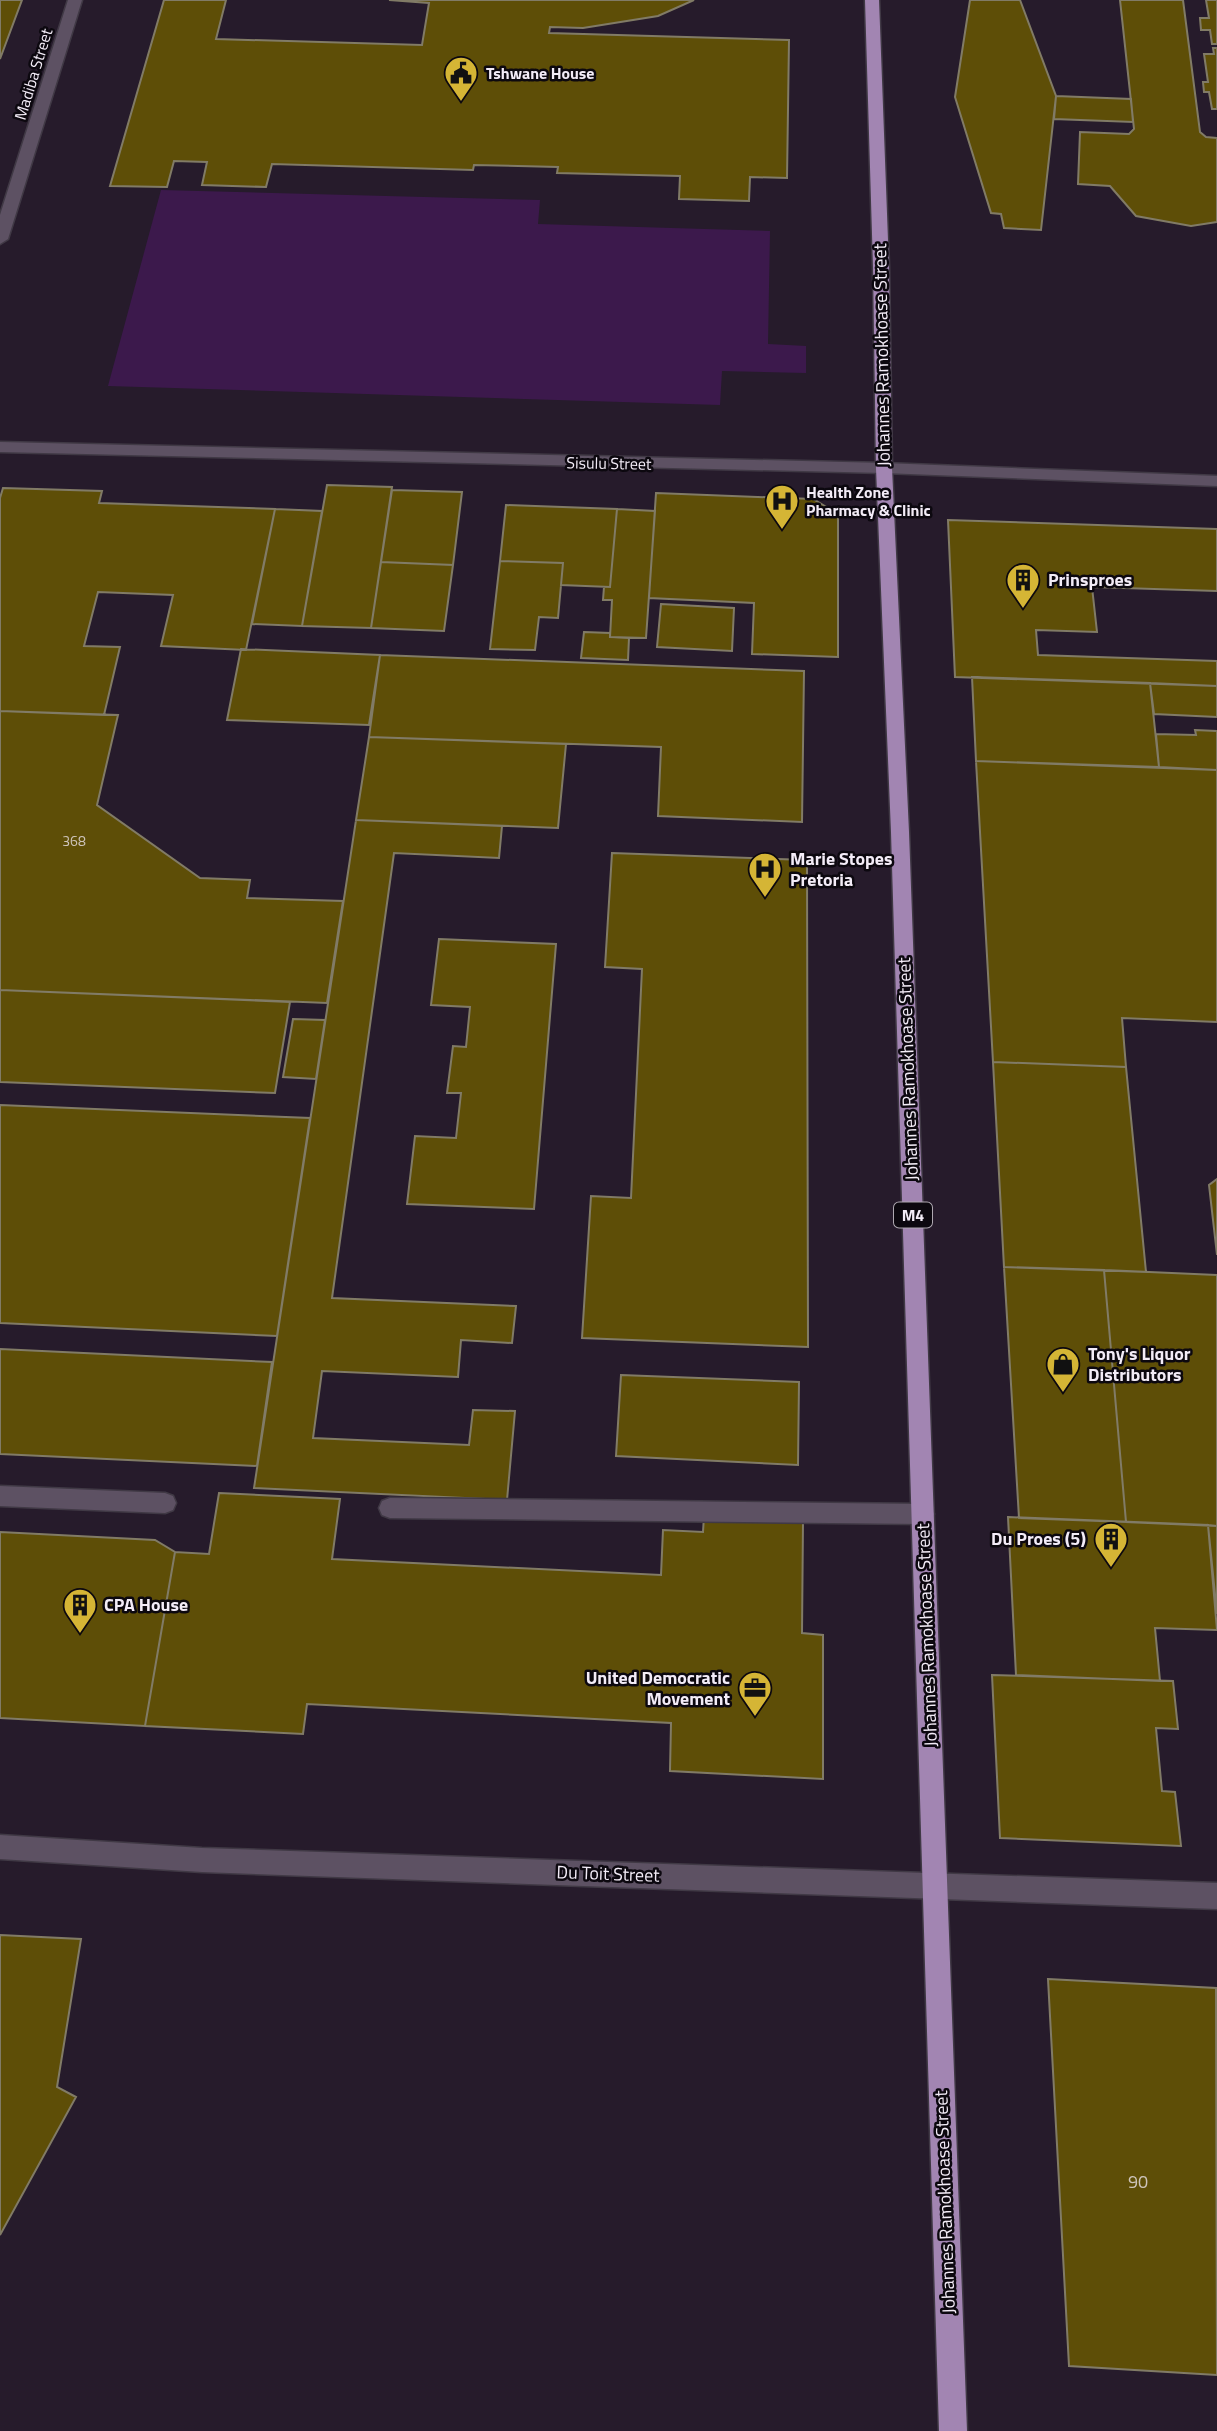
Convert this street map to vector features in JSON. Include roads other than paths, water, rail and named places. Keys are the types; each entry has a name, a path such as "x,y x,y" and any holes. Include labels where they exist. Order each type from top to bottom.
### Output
{"main road":[{"name":"Johannes Ramokhoase Street","path":"872,0 881,267 884,468 900,832 953,2431"}],"street":[{"name":"Madiba Street","path":"0,239 75,0"},
{"name":"Sisulu Street","path":"0,447 884,468 1217,481"},
{"path":"0,1496 165,1503"},
{"path":"390,1508 923,1514"},
{"name":"Du Toit Street","path":"0,1847 202,1860 1217,1896"}],"place":[{"name":"Tshwane House","path":"461,103"},
{"name":"Health Zone Pharmacy & Clinic","path":"782,531"},
{"name":"Prinsproes","path":"1023,610"},
{"name":"Marie Stopes Pretoria","path":"765,899"},
{"name":"Tony's Liquor Distributors","path":"1063,1394"},
{"name":"Du Proes (5)","path":"1111,1569"},
{"name":"CPA House","path":"80,1635"},
{"name":"United Democratic Movement","path":"755,1718"}]}
